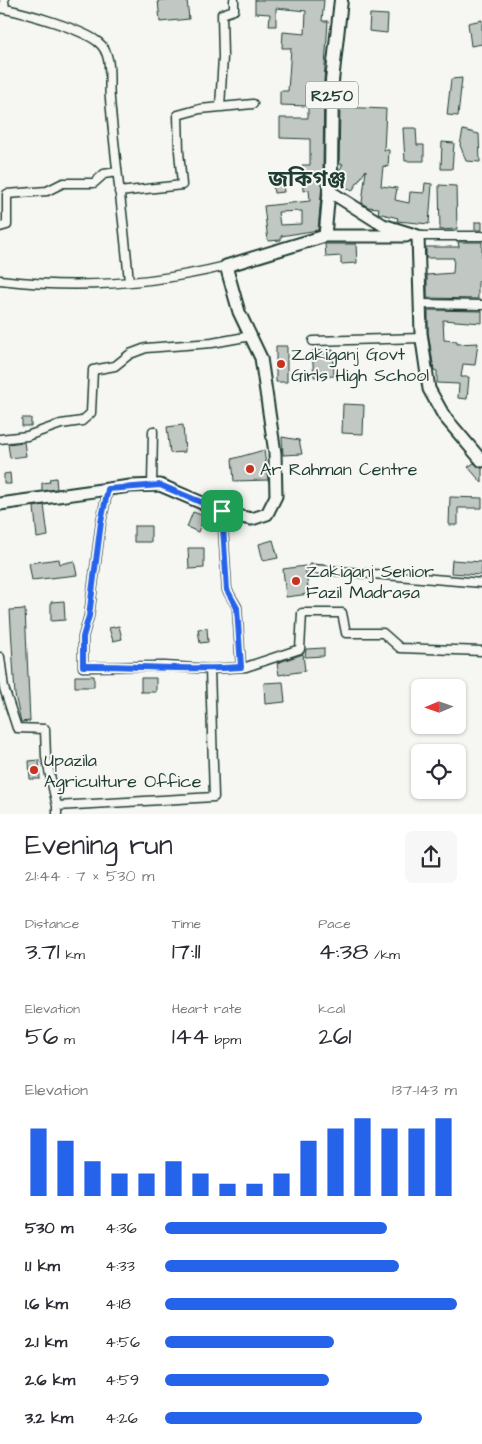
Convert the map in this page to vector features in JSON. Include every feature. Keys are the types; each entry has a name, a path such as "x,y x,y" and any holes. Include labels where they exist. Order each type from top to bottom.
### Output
{"main road":[{"name":"R250","path":"328,191 331,174 332,81 341,0"},
{"path":"325,236 328,191"},
{"path":"328,191 346,204 383,225 418,236"},
{"path":"0,504 108,489 160,485 222,511 252,519 267,514 276,496 274,454 261,358 239,312 226,266 325,236 418,236"},
{"path":"418,236 422,338 429,389 444,416 482,461"}],"street":[{"path":"4,0 2,9 26,13 99,42 109,57 109,92 129,282"},
{"path":"220,107 223,57 222,14 234,10 234,0"},
{"path":"119,192 182,185 178,115 200,109 253,104"},
{"path":"0,227 7,226 7,194 47,191 63,183 94,183 104,174 117,172"},
{"path":"418,236 482,236"},
{"path":"0,280 29,284 129,282 189,275 226,266"},
{"path":"420,304 482,305"},
{"path":"0,439 27,436 61,424 82,421 91,413 93,370 115,366 130,354 146,348 212,343 251,336"},
{"path":"313,341 422,338"},
{"path":"152,486 153,431"},
{"path":"108,489 101,522 89,616 83,637 83,666 164,666 210,669 241,667 300,649 302,612 342,613 346,633 383,633 400,648 482,651"},
{"path":"222,511 227,590 237,608 241,667"},
{"path":"312,568 482,583"},
{"path":"0,658 4,688 17,728 45,728 46,757 57,810 214,797 210,669"}],"building":[{"path":"158,0 187,0 189,19 160,22"},
{"path":"255,0 324,0 322,21 328,21 324,81 323,173 318,230 281,236 281,240 268,241 264,206 310,201 309,190 303,191 302,165 310,165 310,139 280,138 280,118 308,118 308,106 280,105 280,91 288,91 291,48 282,48 283,32 305,34 306,11 276,8 276,26 269,26 270,14 255,13","holes":["302,211 302,224 280,225 278,212"]},
{"path":"370,14 388,15 387,33 369,31"},
{"path":"482,20 482,44 471,46 468,23"},
{"path":"462,78 458,116 447,115 451,79"},
{"path":"340,107 386,109 384,150 389,150 388,167 383,166 381,186 397,188 395,200 409,203 410,192 424,193 425,183 432,184 429,224 397,221 398,218 378,213 379,208 368,207 362,203 366,170 352,191 338,181 339,171 343,164 339,164"},
{"path":"403,128 416,128 417,145 424,145 424,161 405,161"},
{"path":"463,130 479,134 480,162 466,161 460,145"},
{"path":"442,142 454,143 452,169 441,169"},
{"path":"283,185 284,192 274,193 273,186"},
{"path":"439,185 456,186 457,229 440,230"},
{"path":"475,222 482,222 482,230 475,230"},
{"path":"458,242 482,242 482,278 478,282 478,299 427,298 427,275 453,273 454,258 426,258 426,247 459,247"},
{"path":"325,244 356,244 357,263 341,264 341,256 326,257"},
{"path":"428,310 482,311 482,323 443,320 444,340 457,341 457,344 478,343 475,365 463,364 461,377 469,377 467,399 458,398 459,384 437,383 437,371 434,370 428,332"},
{"name":"Zakiganj Govt Girls High School","path":"276,346 287,346 287,382 276,382"},
{"path":"333,350 334,376 314,377 312,351"},
{"path":"343,404 364,405 363,434 342,433"},
{"path":"22,418 31,418 31,426 22,426"},
{"path":"183,425 185,452 170,453 167,427"},
{"path":"282,437 299,440 302,454 283,455"},
{"path":"24,442 26,456 10,458 8,444"},
{"name":"Ar Rahman Centre","path":"264,450 268,480 234,481 232,459"},
{"path":"474,463 482,468 482,483 468,467"},
{"path":"10,473 11,484 4,484 4,474"},
{"path":"56,478 57,489 42,491 42,483 50,482 49,479"},
{"path":"450,497 482,498 482,508 458,508 458,525 449,525"},
{"path":"44,505 48,536 37,538 34,507"},
{"path":"193,512 204,516 198,532 187,527"},
{"path":"134,526 151,526 151,542 134,542"},
{"path":"273,540 278,558 263,561 259,544"},
{"path":"188,548 204,548 204,568 189,569"},
{"path":"59,559 60,564 74,561 77,575 32,580 29,563"},
{"path":"452,560 482,562 481,575 451,573"},
{"name":"Zakiganj Senior Fazil Madrasa","path":"305,566 309,594 286,597 283,569"},
{"path":"64,601 65,620 51,621 51,602"},
{"path":"25,609 30,721 21,722 15,695 10,610"},
{"path":"119,626 122,639 113,641 109,628"},
{"path":"207,628 208,642 200,643 198,629"},
{"path":"324,648 324,656 305,657 306,649"},
{"path":"303,654 305,671 279,675 277,663"},
{"path":"75,676 94,676 94,687 75,687"},
{"path":"141,678 156,678 156,692 141,692"},
{"path":"283,682 285,702 265,704 264,683"},
{"name":"Upazila Agriculture Office","path":"39,760 40,779 30,779 29,761"}],"place":[{"name":"Zakiganj Govt Girls High School","path":"281,364"},
{"name":"Ar Rahman Centre","path":"250,469"},
{"name":"Zakiganj Senior Fazil Madrasa","path":"296,581"},
{"name":"Upazila Agriculture Office","path":"34,770"}],"district":[{"name":"জকিগঞ্জ","path":"307,178"}],"route":[{"path":"160,485 222,511 222,537 227,590 237,608 241,667 210,669 164,666 83,666 83,637 89,616 101,522 108,489 160,485"}]}
